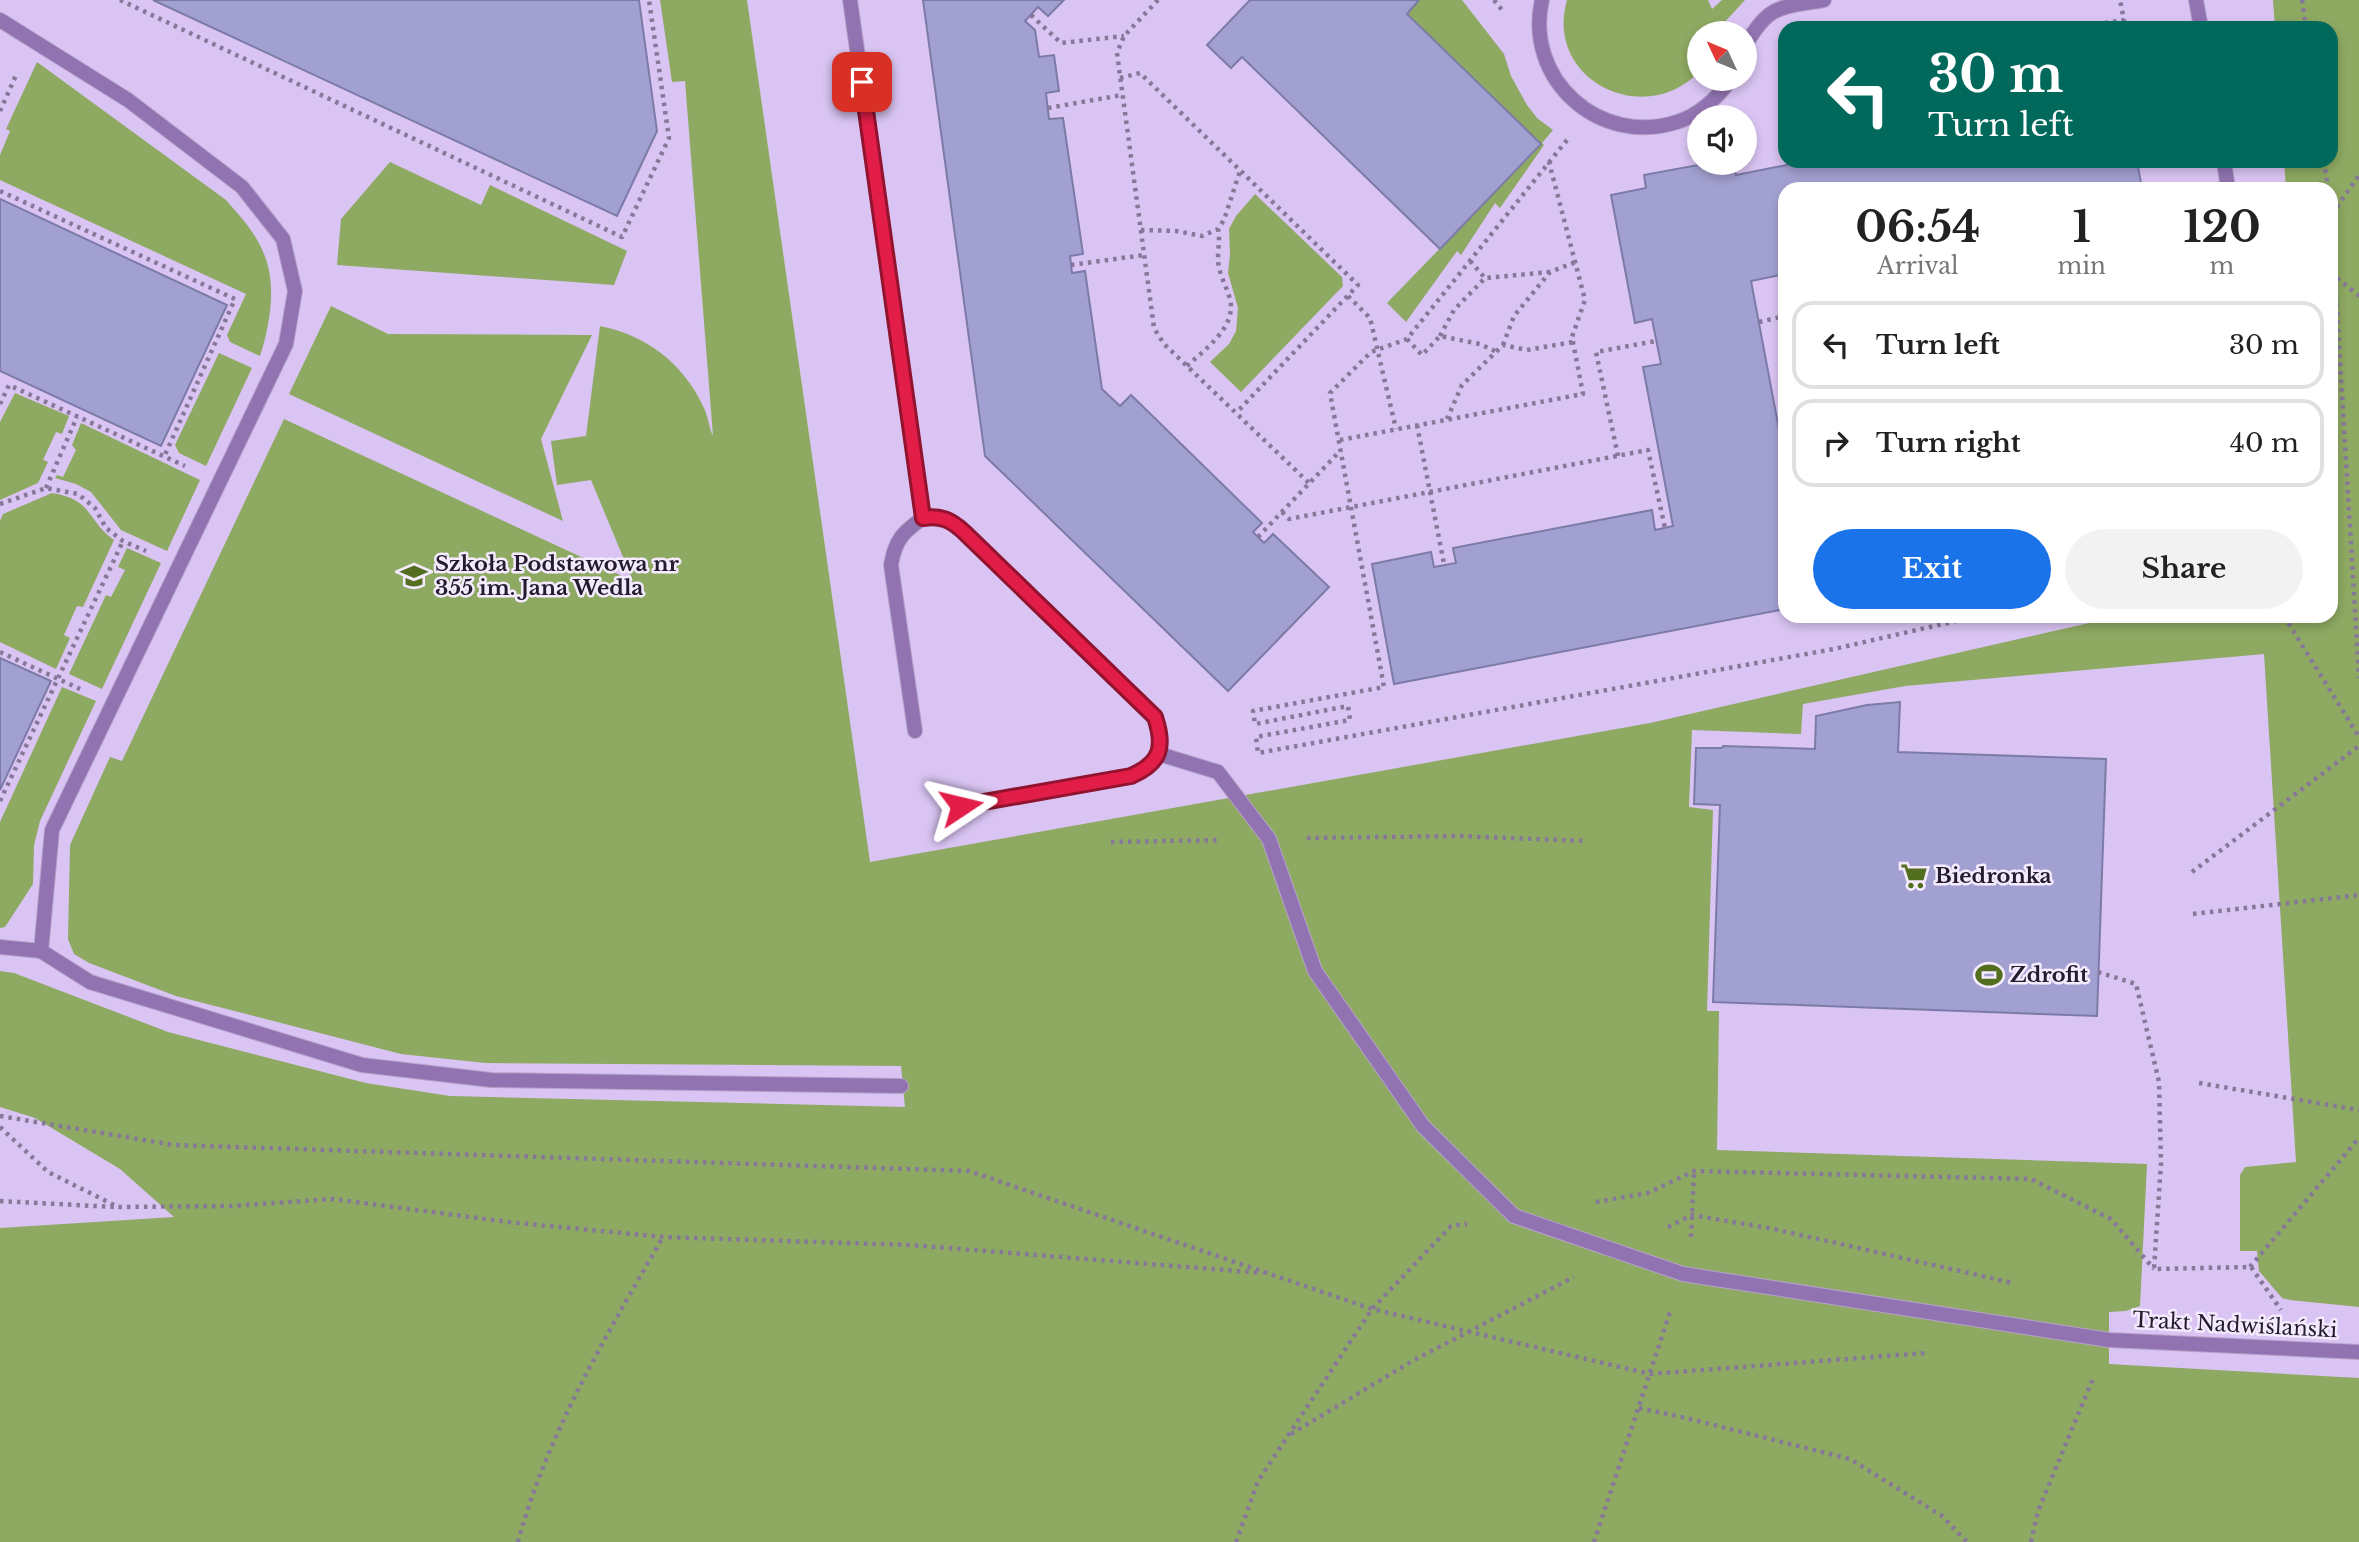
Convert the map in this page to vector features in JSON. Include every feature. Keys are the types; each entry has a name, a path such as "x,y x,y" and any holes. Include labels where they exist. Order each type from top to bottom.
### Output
{"lane":[{"path":"850,0 923,518"},
{"path":"1542,0 1538,18 1542,52 1556,83 1580,107 1610,122 1644,128 1678,122 1707,105 1720,91"},
{"path":"1757,26 1775,9 1824,0"},
{"path":"2196,0 2200,21"},
{"path":"0,20 128,100 242,187 283,239 295,291 285,344 52,830 41,951"},
{"path":"915,732 891,565 894,549 904,531 923,518 937,516 952,521 1155,717 1161,734 1159,754 1147,769 1131,776 961,806"},
{"path":"1159,754 1219,772 1269,839 1315,971 1423,1126 1514,1216"},
{"path":"0,947 41,951 90,982 362,1065 491,1080 901,1086"},
{"name":"Trakt Nadwiślański","path":"1514,1216 1683,1274 2109,1340 2359,1352"}],"path":[{"path":"120,0 622,237 669,138 649,0"},
{"path":"1158,0 1124,36 1117,53 1154,328 1164,344 1309,483"},
{"path":"2117,21 2124,20 2120,0"},
{"path":"2302,0 2305,21"},
{"path":"1031,15 1061,43 1124,36"},
{"path":"0,111 18,72 9,65"},
{"path":"1120,78 1140,74 1358,285 1236,413"},
{"path":"1048,108 1122,95"},
{"path":"1570,137 1406,339 1371,352 1331,393 1384,687 1253,712 1255,724 1348,706 1350,719 1255,737 1258,753 1834,649 1947,623"},
{"path":"1340,440 1583,394 1572,337 1585,300 1549,162"},
{"path":"1141,230 1176,230 1202,236 1218,229 1224,220 1240,171"},
{"path":"2338,203 2359,175"},
{"path":"0,191 235,299 164,457"},
{"path":"1187,366 1216,339 1225,327 1230,312 1231,302 1218,262 1218,229"},
{"path":"1071,264 1144,256"},
{"path":"1470,261 1485,278"},
{"path":"1406,339 1422,355 1440,336 1454,310 1485,278 1550,272 1576,262"},
{"path":"1447,419 1462,385 1503,345 1514,316 1550,272"},
{"path":"2338,279 2359,296"},
{"path":"1348,296 1370,318 1396,429"},
{"path":"2338,312 2359,678"},
{"path":"1759,322 1778,318"},
{"path":"1440,336 1480,344 1496,351"},
{"path":"1618,456 1596,352 1656,341"},
{"path":"1503,345 1527,350 1573,342"},
{"path":"0,404 9,384 220,481"},
{"path":"46,488 77,417"},
{"path":"1417,425 1444,564"},
{"path":"1258,537 1342,449"},
{"path":"1282,512 1289,519 1648,450 1665,528"},
{"path":"1,504 46,488 78,494 95,508 106,528 123,541 179,565"},
{"path":"0,801 123,541"},
{"path":"2288,623 2359,737"},
{"path":"0,652 112,704"},
{"path":"2192,872 2359,746"},
{"path":"1111,842 1458,836 1586,842"},
{"path":"2193,914 2359,895"},
{"path":"2098,972 2136,984 2159,1083 2161,1163 2154,1269"},
{"path":"2199,1083 2359,1110"},
{"path":"0,1116 174,1144 969,1171 1372,1308 1650,1374 1928,1353"},
{"path":"0,1127 48,1172 118,1207"},
{"path":"2249,1268 2359,1138"},
{"path":"1594,1542 1691,1251 1694,1171"},
{"path":"1594,1202 1648,1193 1694,1171 2031,1179 2111,1219 2154,1269 2251,1267 2281,1310 2294,1311"},
{"path":"0,1201 118,1207 230,1206 333,1199 508,1222 663,1237 911,1245 1270,1274"},
{"path":"1236,1542 1258,1481 1372,1308 1451,1226 1514,1216"},
{"path":"518,1542 530,1497 595,1356 663,1237"},
{"path":"2031,1542 2038,1511 2109,1340"},
{"path":"1639,1408 1850,1459 1942,1516 1967,1542"}],"green space":[{"path":"660,0 747,0 870,862 1650,723 2089,623 2338,623 2338,182 2286,182 2284,168 2338,168 2338,21 2274,21 2273,0 2359,0 2359,1307 2282,1298 2259,1271 2257,1251 2240,1251 2240,1175 2245,1167 2296,1162 2264,654 1905,686 1803,704 1801,734 1692,730 1689,807 1713,810 1707,1011 1719,1011 1717,1150 2147,1164 2140,1306 2126,1311 2109,1312 2109,1364 2359,1378 2359,1542 0,1542 0,1228 174,1217 120,1169 35,1118 0,1107 0,971 14,973 168,1032 366,1083 450,1096 905,1107 901,1066 485,1063 401,1054 176,996 89,963 74,954 68,939 70,845 110,757 122,761 284,419 633,581 591,480 557,485 551,441 586,436 600,326 633,336 674,364 695,391 705,410 713,436 685,81 672,82"},
{"path":"1419,0 1462,0 1504,54 1511,76 1527,105 1537,118 1553,130 1500,208 1495,203 1461,255 1457,251 1406,322 1387,303 1541,144 1407,14"},
{"path":"1567,0 1708,0 1712,9 1722,0 1745,0 1726,21 1687,21 1687,81 1677,89 1652,96 1627,95 1604,87 1584,73 1570,53 1564,28"},
{"path":"37,62 226,200 247,225 264,254 270,279 271,305 260,356 230,342 227,335 246,294 0,180 0,155 10,131 6,129"},
{"path":"390,162 481,205 490,185 627,251 614,285 337,265 341,219"},
{"path":"1255,194 1342,277 1343,286 1241,392 1210,362 1229,344 1236,331 1238,308 1228,273 1229,229 1236,216"},
{"path":"331,306 388,334 592,335 541,439 563,521 289,394"},
{"path":"219,353 252,368 206,466 179,453 175,445"},
{"path":"15,393 69,416 62,434 56,432 43,460 48,462 38,483 0,500 0,422"},
{"path":"81,423 200,480 167,551 121,530 91,492 55,478 57,475 63,477 76,450 72,445"},
{"path":"52,493 66,496 83,506 114,540 83,607 77,606 64,635 70,638 56,669 0,642 0,521 3,514"},
{"path":"127,548 161,563 102,689 69,674 106,595 111,597 125,570 118,567"},
{"path":"62,687 96,701 40,821 34,845 33,884 5,927 0,928 0,822"}],"building":[{"path":"153,0 639,0 657,131 617,216"},
{"path":"923,0 1064,0 1048,16 1038,7 1025,21 1035,30 1039,57 1054,55 1059,91 1046,93 1049,119 1063,118 1083,254 1070,256 1072,273 1085,271 1102,389 1120,406 1131,395 1262,523 1253,532 1264,543 1273,534 1329,587 1228,691 985,456"},
{"path":"1250,0 1419,0 1407,14 1541,144 1440,249 1242,57 1231,68 1207,45"},
{"path":"1687,167 1687,175 1757,175 1757,171 1778,167 2138,168 2141,182 1778,182 1778,275 1751,281 1778,424 1778,610 1394,684 1372,564 1431,552 1434,567 1456,563 1453,548 1652,510 1655,530 1673,526 1643,367 1661,364 1652,319 1635,323 1611,195 1646,188 1644,175"},
{"path":"0,199 227,305 161,446 0,371"},
{"path":"0,658 51,681 0,790"},
{"path":"1900,702 1898,752 2106,759 2097,1016 1713,1002 1720,805 1694,804 1696,748 1723,746 1815,749 1816,716 1867,705"}],"place":[{"name":"Szkoła Podstawowa nr 355 im. Jana Wedla","path":"414,576"},
{"name":"Biedronka","path":"1914,876"},
{"name":"Zdrofit","path":"1989,975"}],"route":[{"path":"862,82 923,518 937,516 952,521 1155,717 1161,734 1159,754 1147,769 1131,776 961,806"}]}
